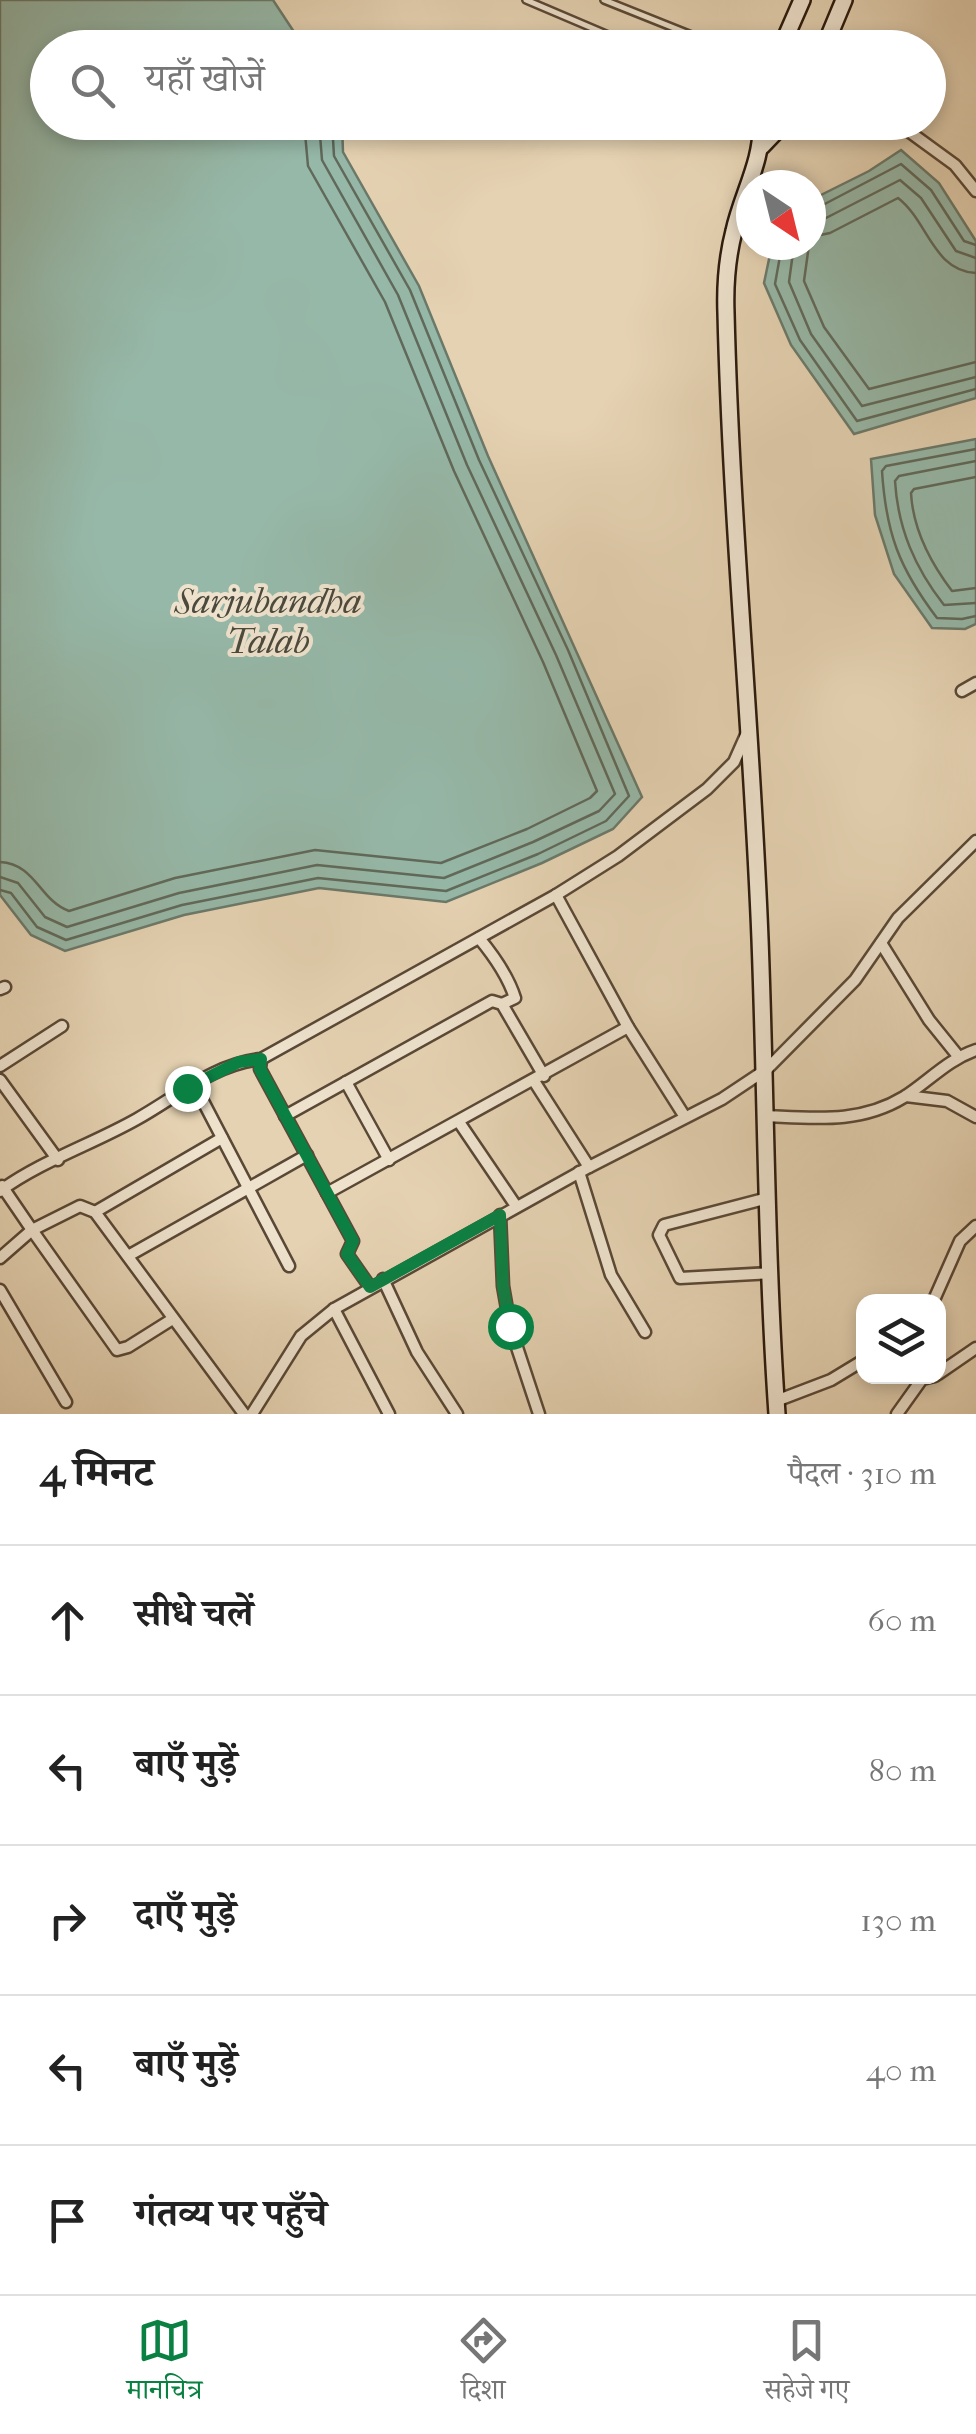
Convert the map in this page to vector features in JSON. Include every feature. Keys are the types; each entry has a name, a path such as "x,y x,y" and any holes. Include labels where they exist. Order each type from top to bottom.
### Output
{"street":[{"path":"832,30 844,0"},
{"path":"788,30 799,1"},
{"path":"762,140 734,230 726,276 735,527 760,941 776,1407 856,1365"},
{"path":"762,146 768,140"},
{"path":"921,140 955,164 976,191"},
{"path":"962,691 976,684"},
{"path":"172,1320 117,1350 1,1188 138,1119 194,1084 239,1062 261,1059 556,895 618,856 706,789 734,762 748,732"},
{"path":"252,1414 301,1336 334,1309 584,1169 722,1099 763,1072 837,1000 898,918 976,840"},
{"path":"556,895 628,1027 685,1118"},
{"path":"285,1116 492,1001 502,1004 515,998 495,958 479,938"},
{"path":"880,943 958,1056"},
{"path":"502,1004 584,1169 611,1275 645,1332"},
{"path":"0,1066 62,1026"},
{"path":"327,1193 628,1027"},
{"path":"766,1116 847,1118 906,1096 958,1056 976,1050"},
{"path":"261,1059 260,1069 353,1241 347,1254 370,1287"},
{"path":"0,1080 58,1160"},
{"path":"346,1082 389,1160"},
{"path":"194,1084 289,1266"},
{"path":"906,1096 946,1101 976,1117"},
{"path":"459,1122 516,1206"},
{"path":"95,1212 222,1138"},
{"path":"128,1256 306,1155"},
{"path":"768,1198 664,1226 659,1235 680,1278 771,1273"},
{"path":"0,1258 32,1230 80,1206 95,1212 244,1414"},
{"path":"500,1215 503,1286 510,1326 539,1414"},
{"path":"937,1294 960,1241 976,1226"},
{"path":"383,1279 417,1352 457,1414"},
{"path":"0,1290 66,1402"},
{"path":"334,1309 389,1414"},
{"path":"946,1369 976,1348"},
{"path":"898,1414 919,1384"}],"lane":[{"path":"526,0 597,30"},
{"path":"604,0 679,30"}],"water":[{"name":"Sarjubandha Talab","path":"0,0 273,0 293,30 30,30 30,140 343,140 343,152 419,286 488,456 642,797 613,829 446,902 319,888 184,915 65,951 31,935 0,895"},
{"path":"901,150 939,183 976,241 976,398 854,434 791,345 764,283 769,260 826,260 826,192"},
{"path":"976,439 976,624 965,629 932,628 894,574 875,515 871,459"}],"route":[{"path":"187,1088 239,1062 261,1059 260,1069 353,1241 347,1254 370,1287 500,1215 503,1286 510,1326"}]}
